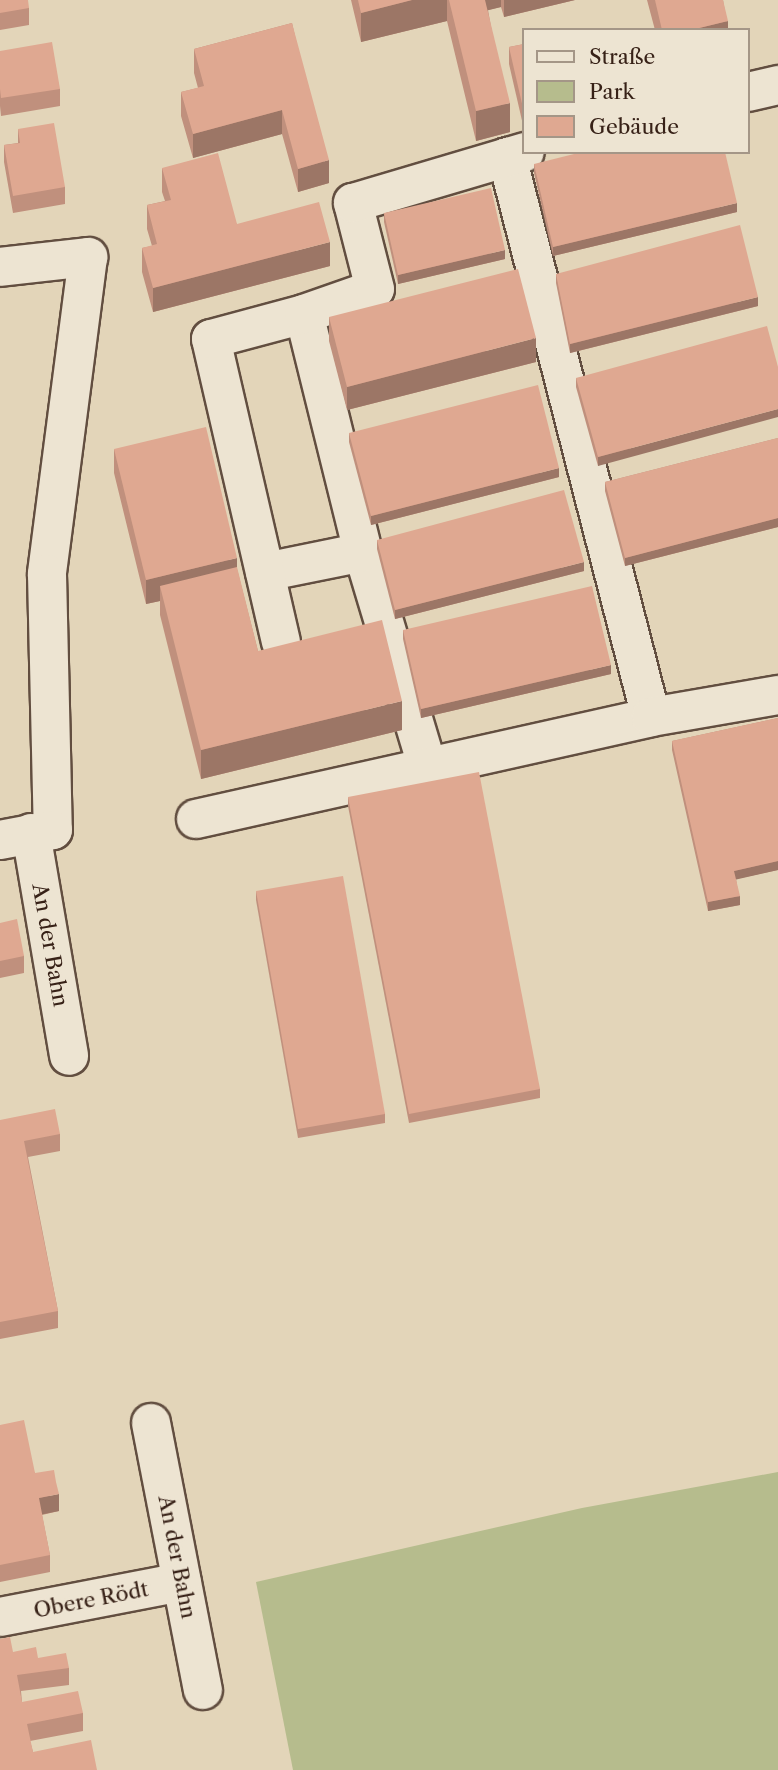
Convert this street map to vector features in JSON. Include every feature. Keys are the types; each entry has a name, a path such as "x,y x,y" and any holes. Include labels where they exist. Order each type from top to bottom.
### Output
{"street":[{"path":"750,92 778,85"},
{"path":"281,642 211,339 303,314 375,289 353,203 516,155 652,717"},
{"name":"An der Bahn","path":"0,267 88,257 47,574 28,834 69,1056"},
{"path":"303,314 363,552 427,765"},
{"path":"265,572 363,552"},
{"path":"196,819 427,765 652,717 778,695"},
{"name":"An der Bahn","path":"151,1423 203,1690"},
{"name":"Obere Rödt","path":"0,1618 182,1582"}],"green space":[{"path":"778,1472 778,1770 293,1770 256,1582 582,1508"}],"building":[{"path":"0,0 28,0 29,8 0,13"},
{"path":"358,0 412,0 361,13"},
{"path":"449,0 485,0 510,103 476,111"},
{"path":"655,0 723,0 728,21 699,28 662,28"},
{"path":"292,23 329,160 298,169 282,110 193,134 181,92 204,86 194,49"},
{"path":"52,42 60,89 1,98 0,51"},
{"path":"522,44 522,104 509,47"},
{"path":"54,123 65,187 13,196 4,145 20,143 18,129"},
{"path":"218,153 237,224 319,202 330,242 153,288 142,248 157,244 147,205 171,200 162,168"},
{"path":"574,154 725,154 737,203 553,247 534,164"},
{"path":"491,188 505,250 398,275 384,213"},
{"path":"740,225 758,297 570,344 556,274"},
{"path":"518,269 536,338 347,387 329,317"},
{"path":"767,326 778,367 778,409 598,457 576,378"},
{"path":"538,385 559,468 371,516 349,433"},
{"path":"206,427 237,558 146,580 114,449"},
{"path":"778,438 778,518 625,558 605,482"},
{"path":"564,490 584,562 395,610 377,540"},
{"path":"237,567 258,651 382,620 402,701 201,750 160,586"},
{"path":"592,586 611,665 421,709 403,630"},
{"path":"778,718 778,861 734,871 740,896 708,902 672,741"},
{"path":"479,772 540,1089 409,1114 348,797"},
{"path":"343,876 385,1114 298,1129 256,891"},
{"path":"17,919 24,956 0,961 0,923"},
{"path":"55,1109 60,1134 24,1141 58,1311 0,1322 0,1120"},
{"path":"24,1420 35,1473 54,1470 59,1494 39,1498 50,1555 0,1565 0,1425"},
{"path":"10,1637 13,1652 36,1647 38,1658 66,1653 69,1668 17,1675 22,1702 78,1691 83,1713 27,1724 33,1752 91,1740 97,1770 0,1770 0,1639"}]}
